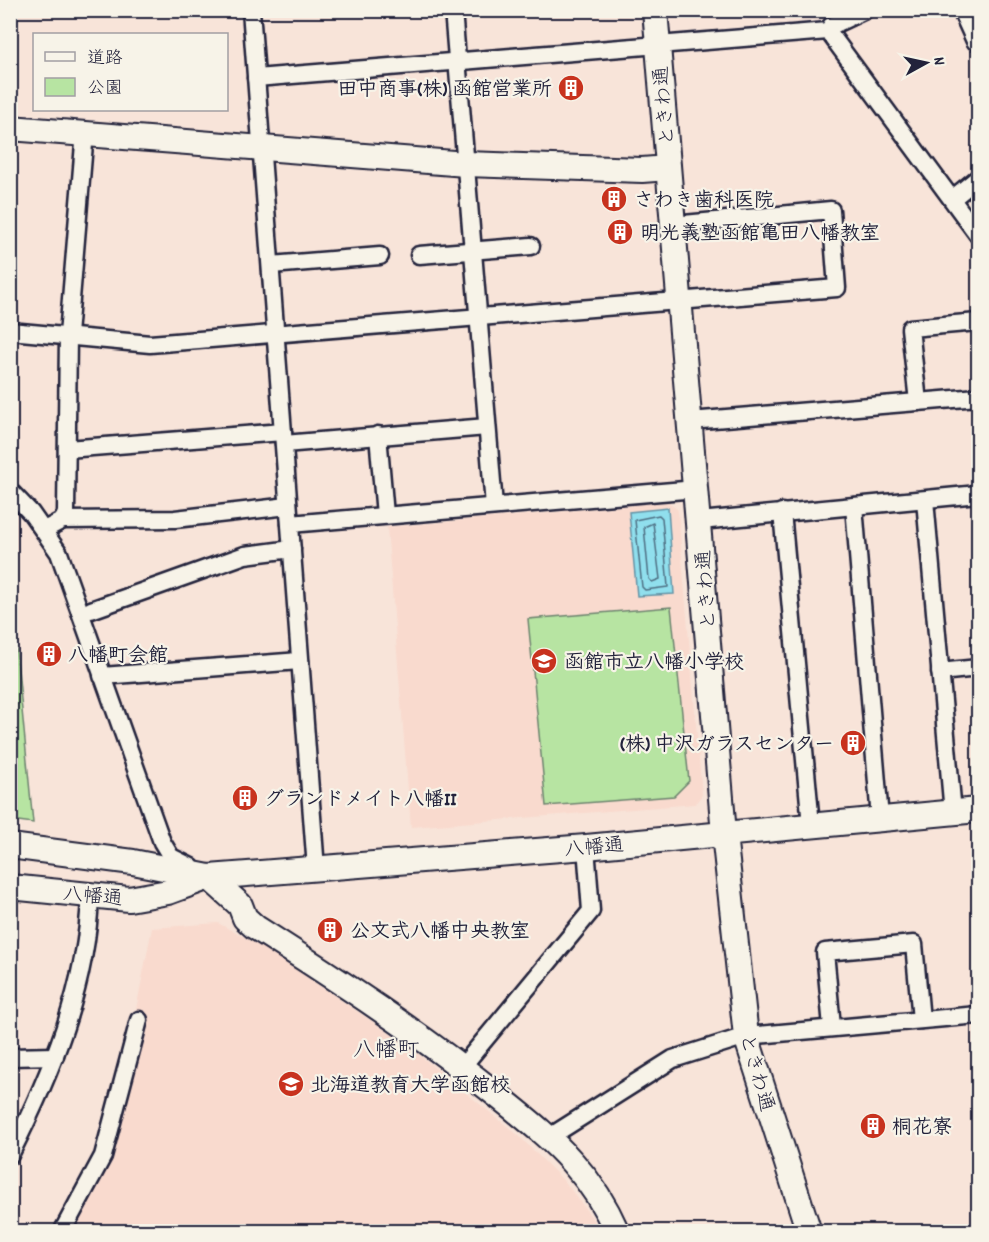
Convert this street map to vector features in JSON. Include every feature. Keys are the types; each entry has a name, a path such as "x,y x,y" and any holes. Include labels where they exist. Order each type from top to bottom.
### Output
{"street":[{"path":"251,10 316,869"},
{"path":"453,10 494,506"},
{"name":"ときわ通","path":"655,10 724,834 746,1036 809,1232"},
{"path":"828,31 831,26 866,10"},
{"path":"961,10 975,41"},
{"path":"256,78 828,31"},
{"path":"828,31 978,235"},
{"path":"10,128 85,132 466,164 642,170 668,168"},
{"path":"63,520 67,449 68,335 85,132"},
{"path":"952,199 978,178"},
{"path":"10,331 150,344 837,288 831,210 673,225"},
{"path":"419,255 531,246"},
{"path":"270,265 380,256"},
{"path":"918,402 910,328 978,322"},
{"path":"690,421 978,397"},
{"path":"67,449 378,435 487,427"},
{"path":"378,435 385,515"},
{"path":"290,524 696,489"},
{"path":"10,491 44,530 59,553 162,842 171,857 209,877 240,906 245,918 255,927 351,989 462,1067 548,1138 574,1163 608,1211 617,1232"},
{"path":"699,521 978,494"},
{"path":"925,500 953,813"},
{"path":"44,530 63,520 175,519 288,506"},
{"path":"854,506 880,819"},
{"path":"782,512 811,825"},
{"path":"91,610 245,555 292,549"},
{"path":"102,676 300,661"},
{"path":"940,672 978,668"},
{"name":"八幡通","path":"10,846 133,862 209,877 585,847 978,810"},
{"path":"462,1067 591,911 585,847"},
{"name":"八幡通","path":"10,888 129,899 168,892 209,877"},
{"path":"10,1155 55,1056 79,981 90,896"},
{"path":"832,1027 825,952 914,944 921,1020"},
{"path":"548,1138 673,1059 746,1036 978,1015"},
{"path":"62,1232 103,1156 140,1020"},
{"path":"10,1056 55,1056"}],"shaded area":[{"name":"函館市立八幡小学校","path":"669,502 678,510 702,795 695,804 411,827 387,527"},
{"name":"北海道教育大学函館校","path":"218,923 267,950 408,1046 518,1135 566,1183 602,1231 68,1232 107,1158 152,928"}],"green space":[{"path":"671,607 689,781 674,796 546,806 528,619"},
{"path":"15,638 33,823 11,820 10,639"}],"water":[{"path":"668,508 674,594 637,596 629,512"}],"place":[{"name":"田中商事(株) 函館営業所","path":"571,88"},
{"name":"さわき歯科医院","path":"614,199"},
{"name":"明光義塾函館亀田八幡教室","path":"620,232"},
{"name":"八幡町会館","path":"49,654"},
{"name":"函館市立八幡小学校","path":"544,661"},
{"name":"(株) 中沢ガラスセンター","path":"853,743"},
{"name":"グランドメイト八幡II","path":"245,798"},
{"name":"公文式八幡中央教室","path":"330,930"},
{"name":"北海道教育大学函館校","path":"291,1084"},
{"name":"桐花寮","path":"873,1126"}],"district":[{"name":"八幡町","path":"386,1048"}]}
